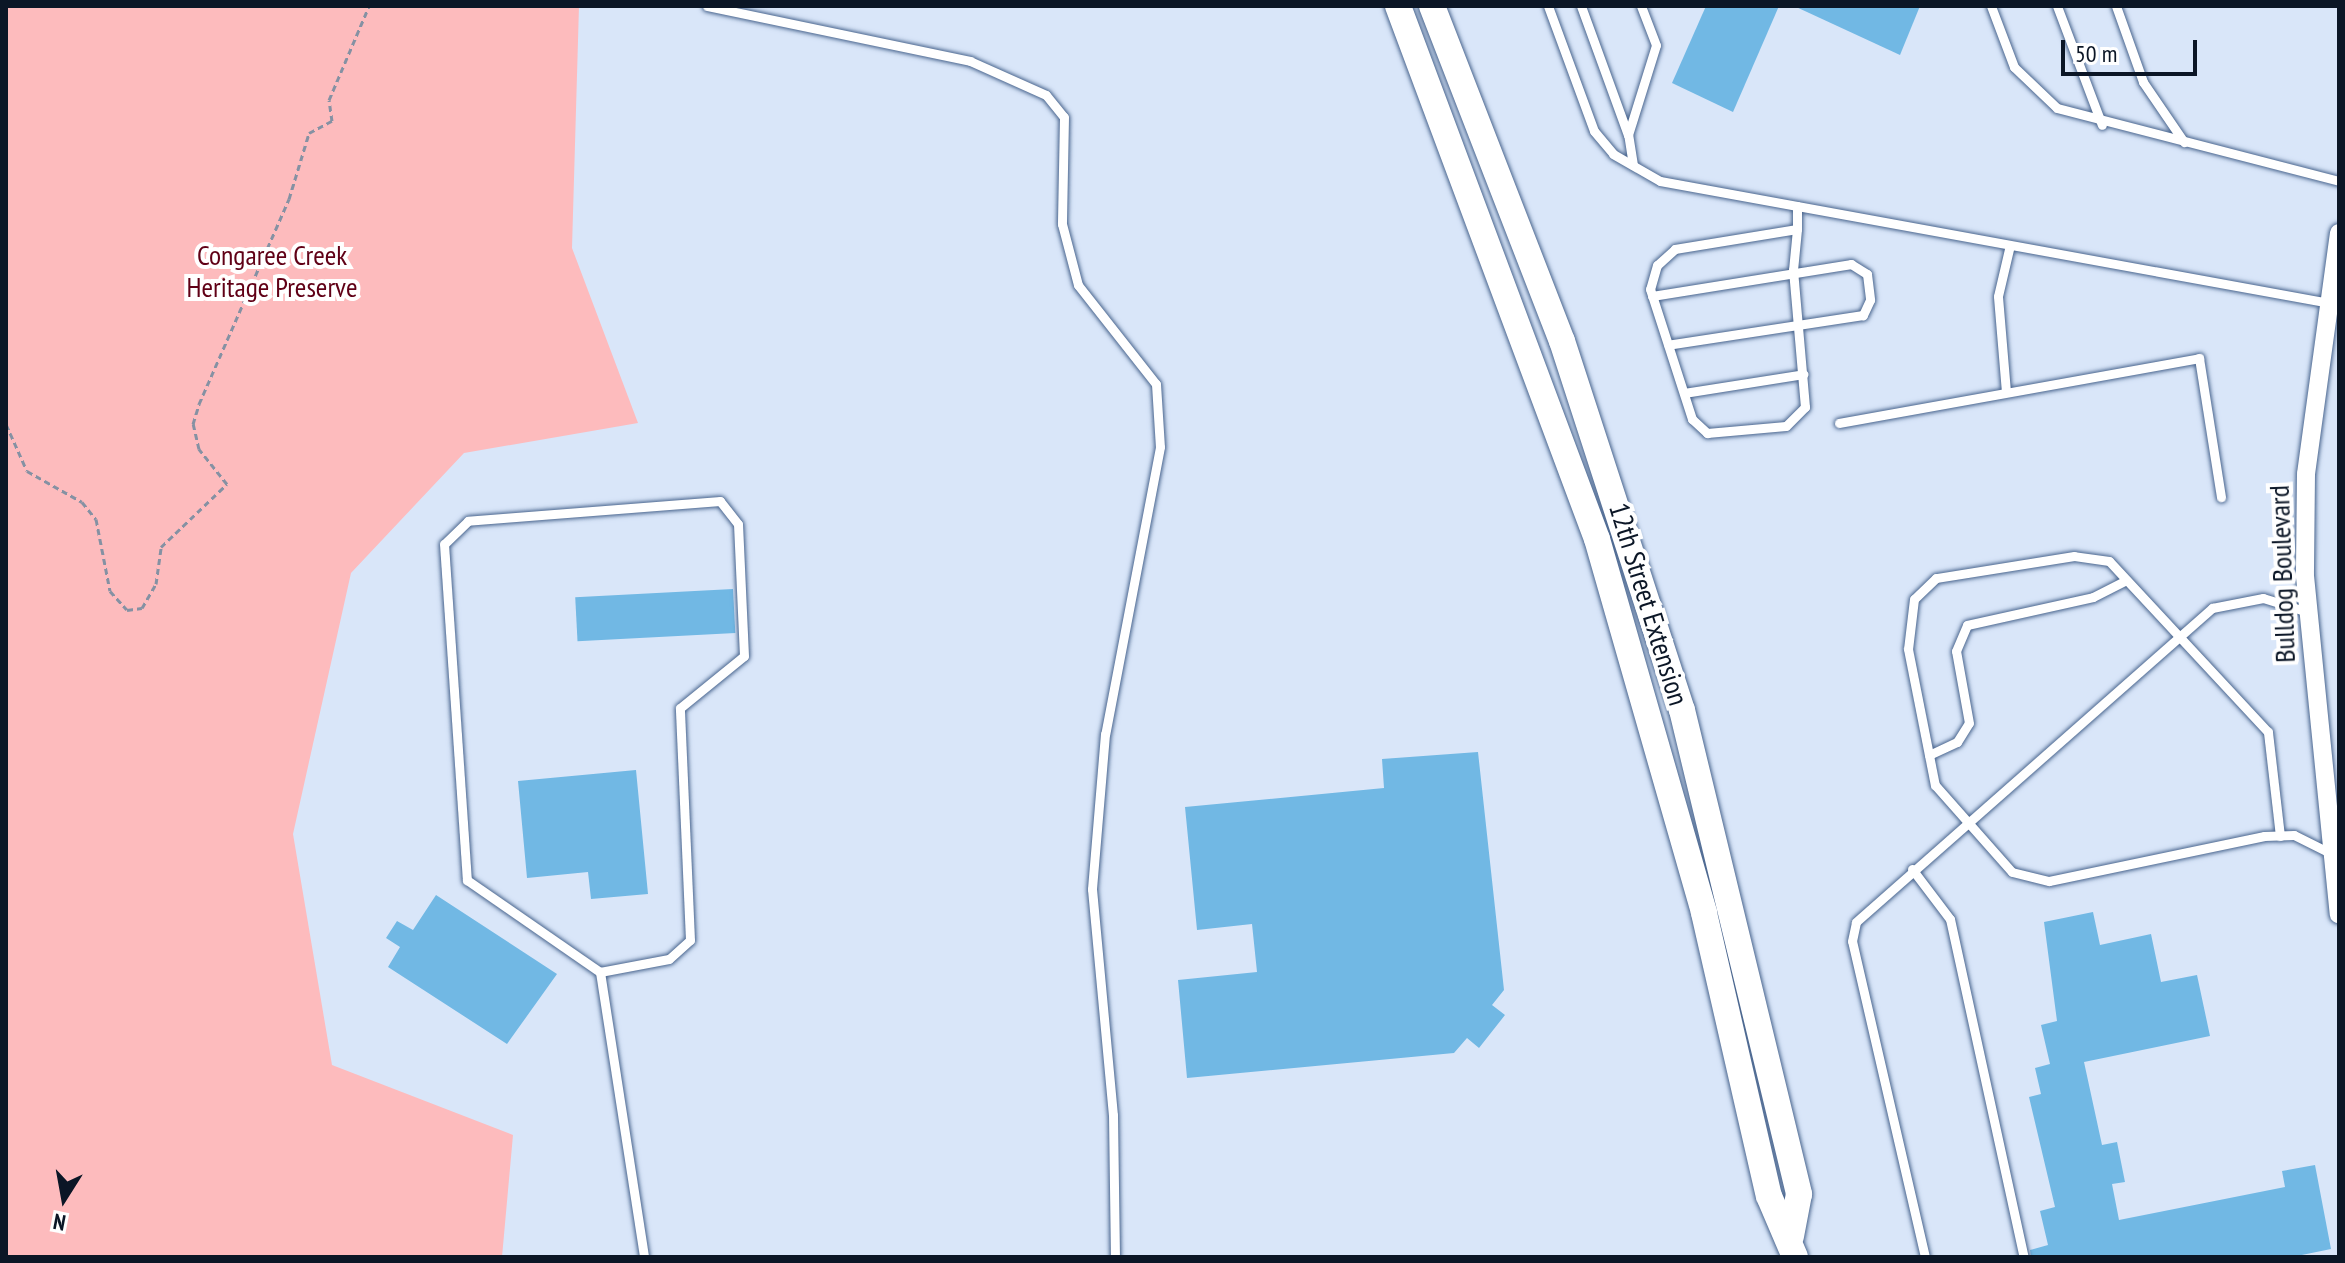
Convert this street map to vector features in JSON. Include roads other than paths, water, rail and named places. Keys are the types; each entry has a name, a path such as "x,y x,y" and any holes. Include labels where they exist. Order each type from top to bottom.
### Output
{"main road":[{"name":"12th Street Extension","path":"1398,6 1597,539 1704,913 1769,1196 1793,1246"},
{"name":"12th Street Extension","path":"1432,6 1562,341 1682,710 1799,1194 1793,1246"}],"street":[{"name":"Bulldog Boulevard","path":"2339,233 2306,474 2308,612 2339,914"}],"lane":[{"path":"707,6 970,61 1046,95 1064,117 1062,224 1078,285 1156,384 1160,447 1105,734 1092,889 1113,1115 1115,1257"},
{"path":"1548,6 1594,131 1633,165 1660,181 2329,303"},
{"path":"1581,6 1628,135 1633,165"},
{"path":"1628,135 1656,45 1641,6"},
{"path":"1991,6 2014,67 2033,91 2102,125 2339,181"},
{"path":"2057,6 2102,125"},
{"path":"2116,6 2143,82 2184,142"},
{"path":"1797,206 1797,229 1793,270 1805,407 1786,426 1731,435 1707,433 1692,419 1652,296 1657,265 1675,249 1797,229"},
{"path":"2006,392 1998,296 2010,245"},
{"path":"1652,296 1793,270 1851,264 1867,274 1870,300 1863,315 1799,320 1668,345"},
{"path":"1839,423 2199,358 2221,497"},
{"path":"1684,393 1804,374"},
{"path":"600,972 669,959 690,940 680,708 744,656 738,524 720,501 468,521 444,544 467,880 600,972 644,1257"},
{"path":"2280,836 2268,732 2176,637 2109,561 2074,556 1936,578 1922,588 1907,627 1935,785 2012,872 2049,881 2280,836 2332,854"},
{"path":"1929,755 1957,742 1969,723 1956,651 1967,625 2093,597 2126,580"},
{"path":"1925,1257 1852,941 1863,911 2176,637 2232,599 2263,598 2308,612"},
{"path":"1912,869 1950,919 2024,1257"}],"park label":[{"name":"Congaree Creek Heritage Preserve","path":"272,271"}]}
